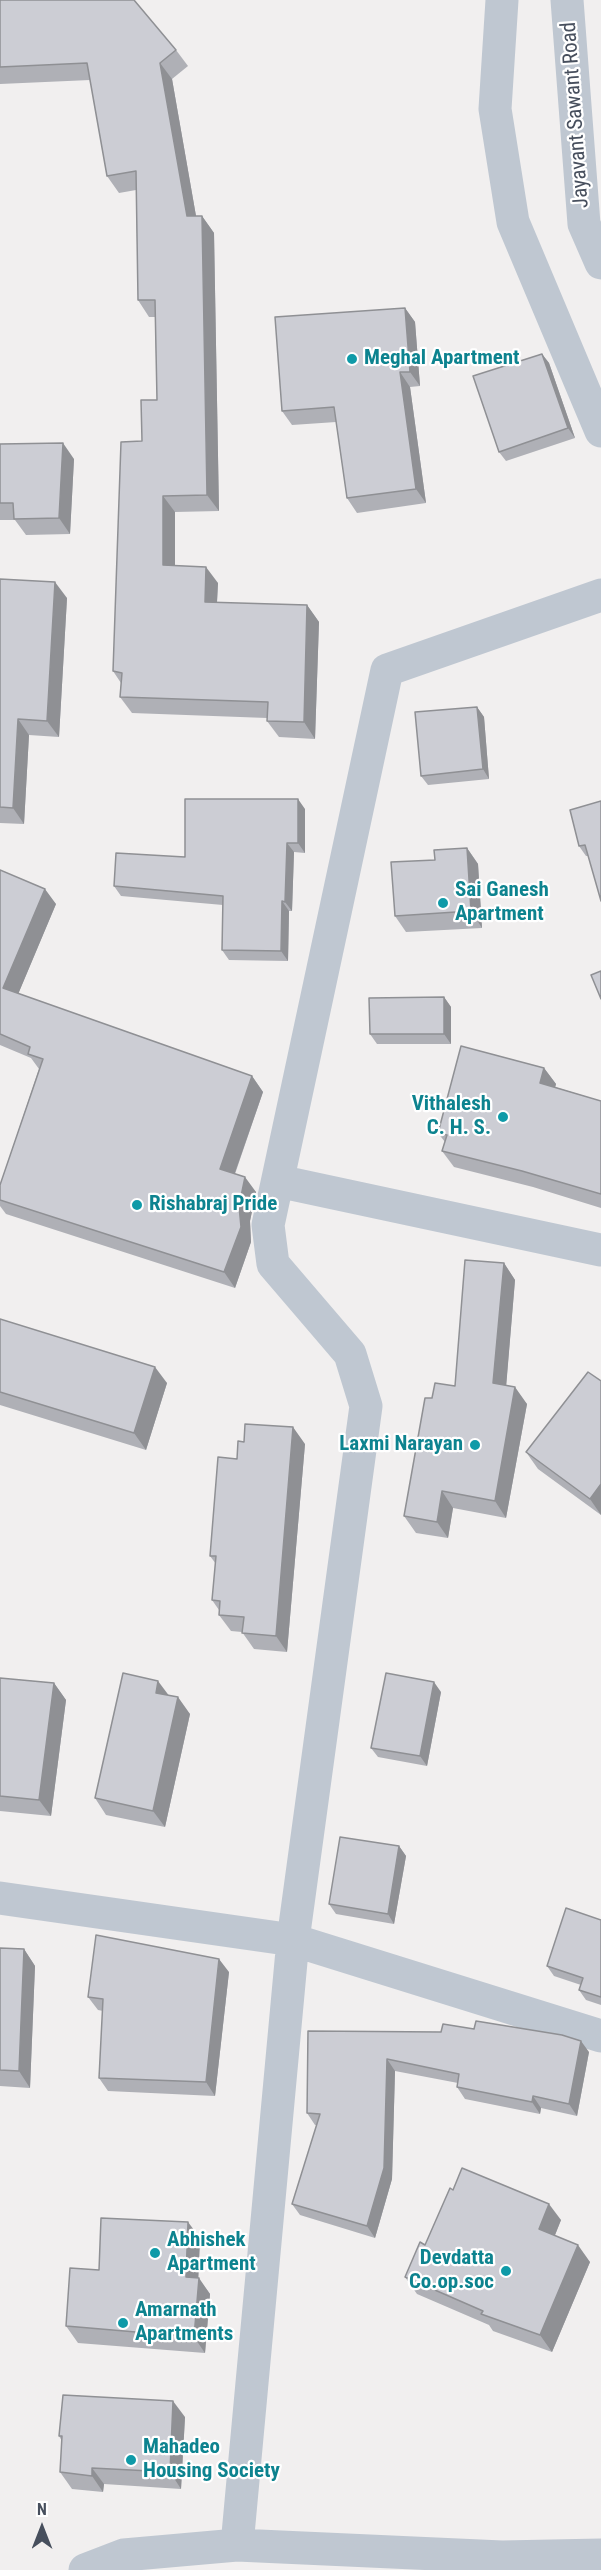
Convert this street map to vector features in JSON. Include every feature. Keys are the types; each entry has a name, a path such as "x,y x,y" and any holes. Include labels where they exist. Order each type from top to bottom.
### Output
{"street":[{"path":"502,0 495,109 513,222 601,431"},
{"name":"Jayavant Sawant Road","path":"567,0 584,224 601,263"},
{"path":"237,2545 293,1940 366,1406 350,1354 273,1264 268,1225 387,670 601,595"},
{"path":"278,1181 601,1250"},
{"path":"0,1898 293,1940 601,2036"},
{"path":"85,2570 124,2555 237,2545 503,2564 601,2555"}],"building":[{"path":"0,0 134,0 176,50 160,63 187,216 202,216 207,495 163,496 163,565 206,567 205,602 307,605 304,722 267,721 268,702 120,697 122,673 113,671 121,442 142,441 141,400 157,400 155,300 138,300 136,171 107,176 87,63 0,67"},
{"path":"405,308 410,372 400,372 416,489 347,498 334,407 282,411 275,317"},
{"path":"542,354 568,428 499,452 473,376"},
{"path":"63,443 59,518 14,519 13,503 0,503 0,444"},
{"path":"0,579 55,582 47,721 18,719 13,808 0,807"},
{"path":"477,707 483,769 421,776 415,712"},
{"path":"185,799 298,799 298,843 287,843 281,951 222,950 223,896 114,886 116,853 185,857"},
{"path":"601,801 601,901 585,845 579,846 570,810"},
{"path":"467,848 471,911 395,916 391,862 435,860 434,850"},
{"path":"0,870 45,889 3,988 252,1076 220,1169 245,1177 239,1206 241,1227 224,1272 0,1200 0,1185 43,1059 28,1054 30,1047 0,1034"},
{"path":"601,971 601,999 591,975"},
{"path":"444,997 444,1034 370,1034 369,998"},
{"path":"461,1046 544,1068 540,1083 601,1101 601,1194 442,1151 447,1135 438,1133"},
{"path":"465,1260 504,1263 493,1383 515,1387 495,1501 442,1491 437,1522 404,1516 425,1398 432,1398 435,1383 455,1386"},
{"path":"0,1319 155,1367 134,1433 0,1392"},
{"path":"588,1372 601,1381 601,1484 590,1499 526,1452"},
{"path":"245,1424 293,1427 276,1636 242,1633 244,1617 219,1615 220,1601 212,1600 216,1556 210,1556 218,1457 237,1459 238,1441 244,1442"},
{"path":"123,1673 158,1681 156,1693 178,1697 153,1811 95,1798"},
{"path":"386,1673 434,1682 420,1756 371,1748"},
{"path":"0,1678 54,1683 39,1800 0,1796"},
{"path":"340,1837 399,1846 388,1914 329,1904"},
{"path":"566,1908 601,1920 601,1997 579,1990 583,1978 547,1966"},
{"path":"96,1935 219,1959 206,2082 99,2078 103,1999 88,1997"},
{"path":"0,1948 24,1949 19,2071 0,2070"},
{"path":"476,2021 562,2035 581,2041 569,2104 533,2096 532,2102 457,2087 459,2074 387,2059 384,2168 367,2226 292,2204 320,2114 307,2113 308,2031 441,2032 443,2024 474,2029"},
{"name":"Devdatta Co.op.soc","path":"462,2168 549,2204 539,2229 578,2245 540,2335 481,2314 483,2311 405,2277 420,2242 425,2245 450,2188 453,2190"},
{"path":"101,2218 188,2222 186,2277 199,2278 194,2337 66,2326 70,2268 99,2270"},
{"name":"Mahadeo Housing Society","path":"63,2395 173,2401 170,2472 92,2468 92,2476 60,2472 62,2436 59,2436"}],"place":[{"name":"Meghal Apartment","path":"352,359"},
{"name":"Sai Ganesh Apartment","path":"443,903"},
{"name":"Vithalesh C. H. S.","path":"503,1117"},
{"name":"Rishabraj Pride","path":"137,1205"},
{"name":"Laxmi Narayan","path":"475,1445"},
{"name":"Abhishek Apartment","path":"155,2253"},
{"name":"Devdatta Co.op.soc","path":"506,2271"},
{"name":"Amarnath Apartments","path":"123,2323"},
{"name":"Mahadeo Housing Society","path":"131,2460"}]}
